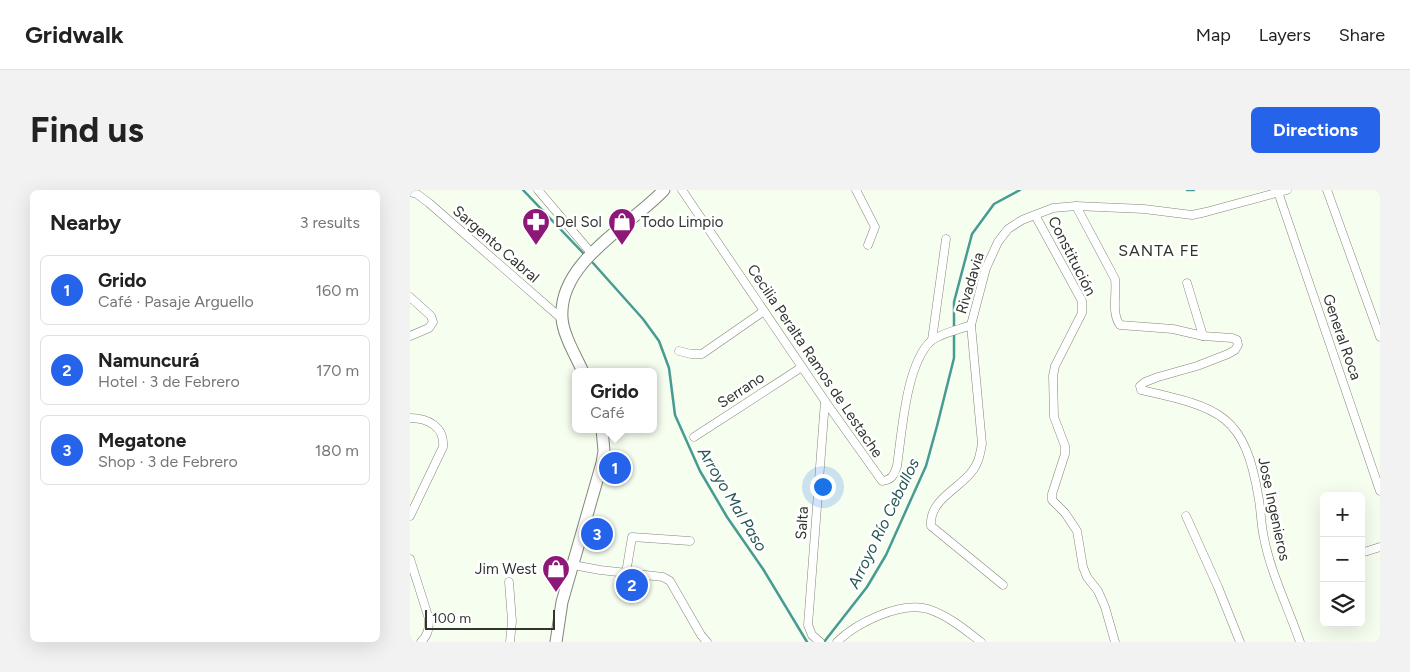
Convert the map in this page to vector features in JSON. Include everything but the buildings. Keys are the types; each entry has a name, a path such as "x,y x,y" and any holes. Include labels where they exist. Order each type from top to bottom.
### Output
{"main road":[{"path":"581,368 564,330 562,319 566,288 576,272 592,254 658,193"},
{"path":"556,642 562,602 602,463 604,451 602,433"}],"street":[{"path":"538,190 592,254"},
{"name":"Cecilia Peralta Ramos de Lestache","path":"682,190 824,401 882,481 888,480 894,475 897,466 911,374 920,354 932,340 971,326"},
{"path":"856,190 875,227 868,244"},
{"name":"Rivadavia","path":"1003,585 931,526 934,508 972,472 979,460 982,444 971,326 986,268 998,242 1008,229 1022,220 1053,208 1076,206 1144,209 1192,215 1287,190"},
{"path":"1328,190 1380,337"},
{"name":"Sargento Cabral","path":"410,192 429,202 562,319"},
{"name":"General Roca","path":"1278,192 1380,491"},
{"name":"Jose Ingenieros","path":"1076,206 1115,279 1115,315 1120,325 1173,329 1203,336 1237,340 1238,345 1235,350 1228,354 1197,366 1158,377 1140,386 1141,390 1192,402 1220,414 1232,425 1242,440 1250,457 1263,536 1271,567 1300,642"},
{"name":"Constitución","path":"1035,215 1082,301 1083,308 1082,314 1055,366 1052,376 1054,418 1065,446 1065,454 1052,494 1052,500 1065,513 1077,531 1083,567 1087,577 1098,591 1105,607 1115,642"},
{"path":"932,340 946,239"},
{"path":"1187,283 1203,336"},
{"path":"410,297 431,316 433,322 429,328 410,336"},
{"path":"680,351 702,354 764,311"},
{"name":"Serrano","path":"694,436 802,367"},
{"name":"Salta","path":"820,642 812,634 808,625 824,401"},
{"path":"410,418 418,418 433,423 440,429 444,440 443,447 410,516"},
{"path":"1186,516 1240,642"},
{"path":"626,573 632,537 690,541"},
{"path":"1365,551 1380,547"},
{"path":"410,559 429,619 429,629 426,637 421,642"},
{"path":"573,565 663,577 670,580 707,642"},
{"path":"509,582 512,622 510,642"},
{"path":"837,642 846,633 865,622 890,612 910,608 927,609 953,620 981,642"}],"waterway":[{"name":"Arroyo Mal Paso","path":"523,190 586,256"},
{"name":"Arroyo Río Ceballos","path":"954,328 954,302 972,234 994,204 1020,190"},
{"name":"Arroyo Río Ceballos","path":"1187,190 1194,190"},
{"name":"Arroyo Mal Paso","path":"593,263 643,319 659,341 669,368 675,415 700,471 727,517 763,569 807,642"},
{"name":"Arroyo Río Ceballos","path":"824,642 867,587 886,555 926,466 954,358 954,334"}],"place":[{"name":"Del Sol","path":"536,246"},
{"name":"Todo Limpio","path":"622,246"},
{"name":"Grido","path":"615,468"},
{"name":"Megatone","path":"597,534"},
{"name":"Namuncurá","path":"632,585"},
{"name":"Jim West","path":"556,593"}],"district":[{"name":"SANTA FE","path":"1159,250"}]}
